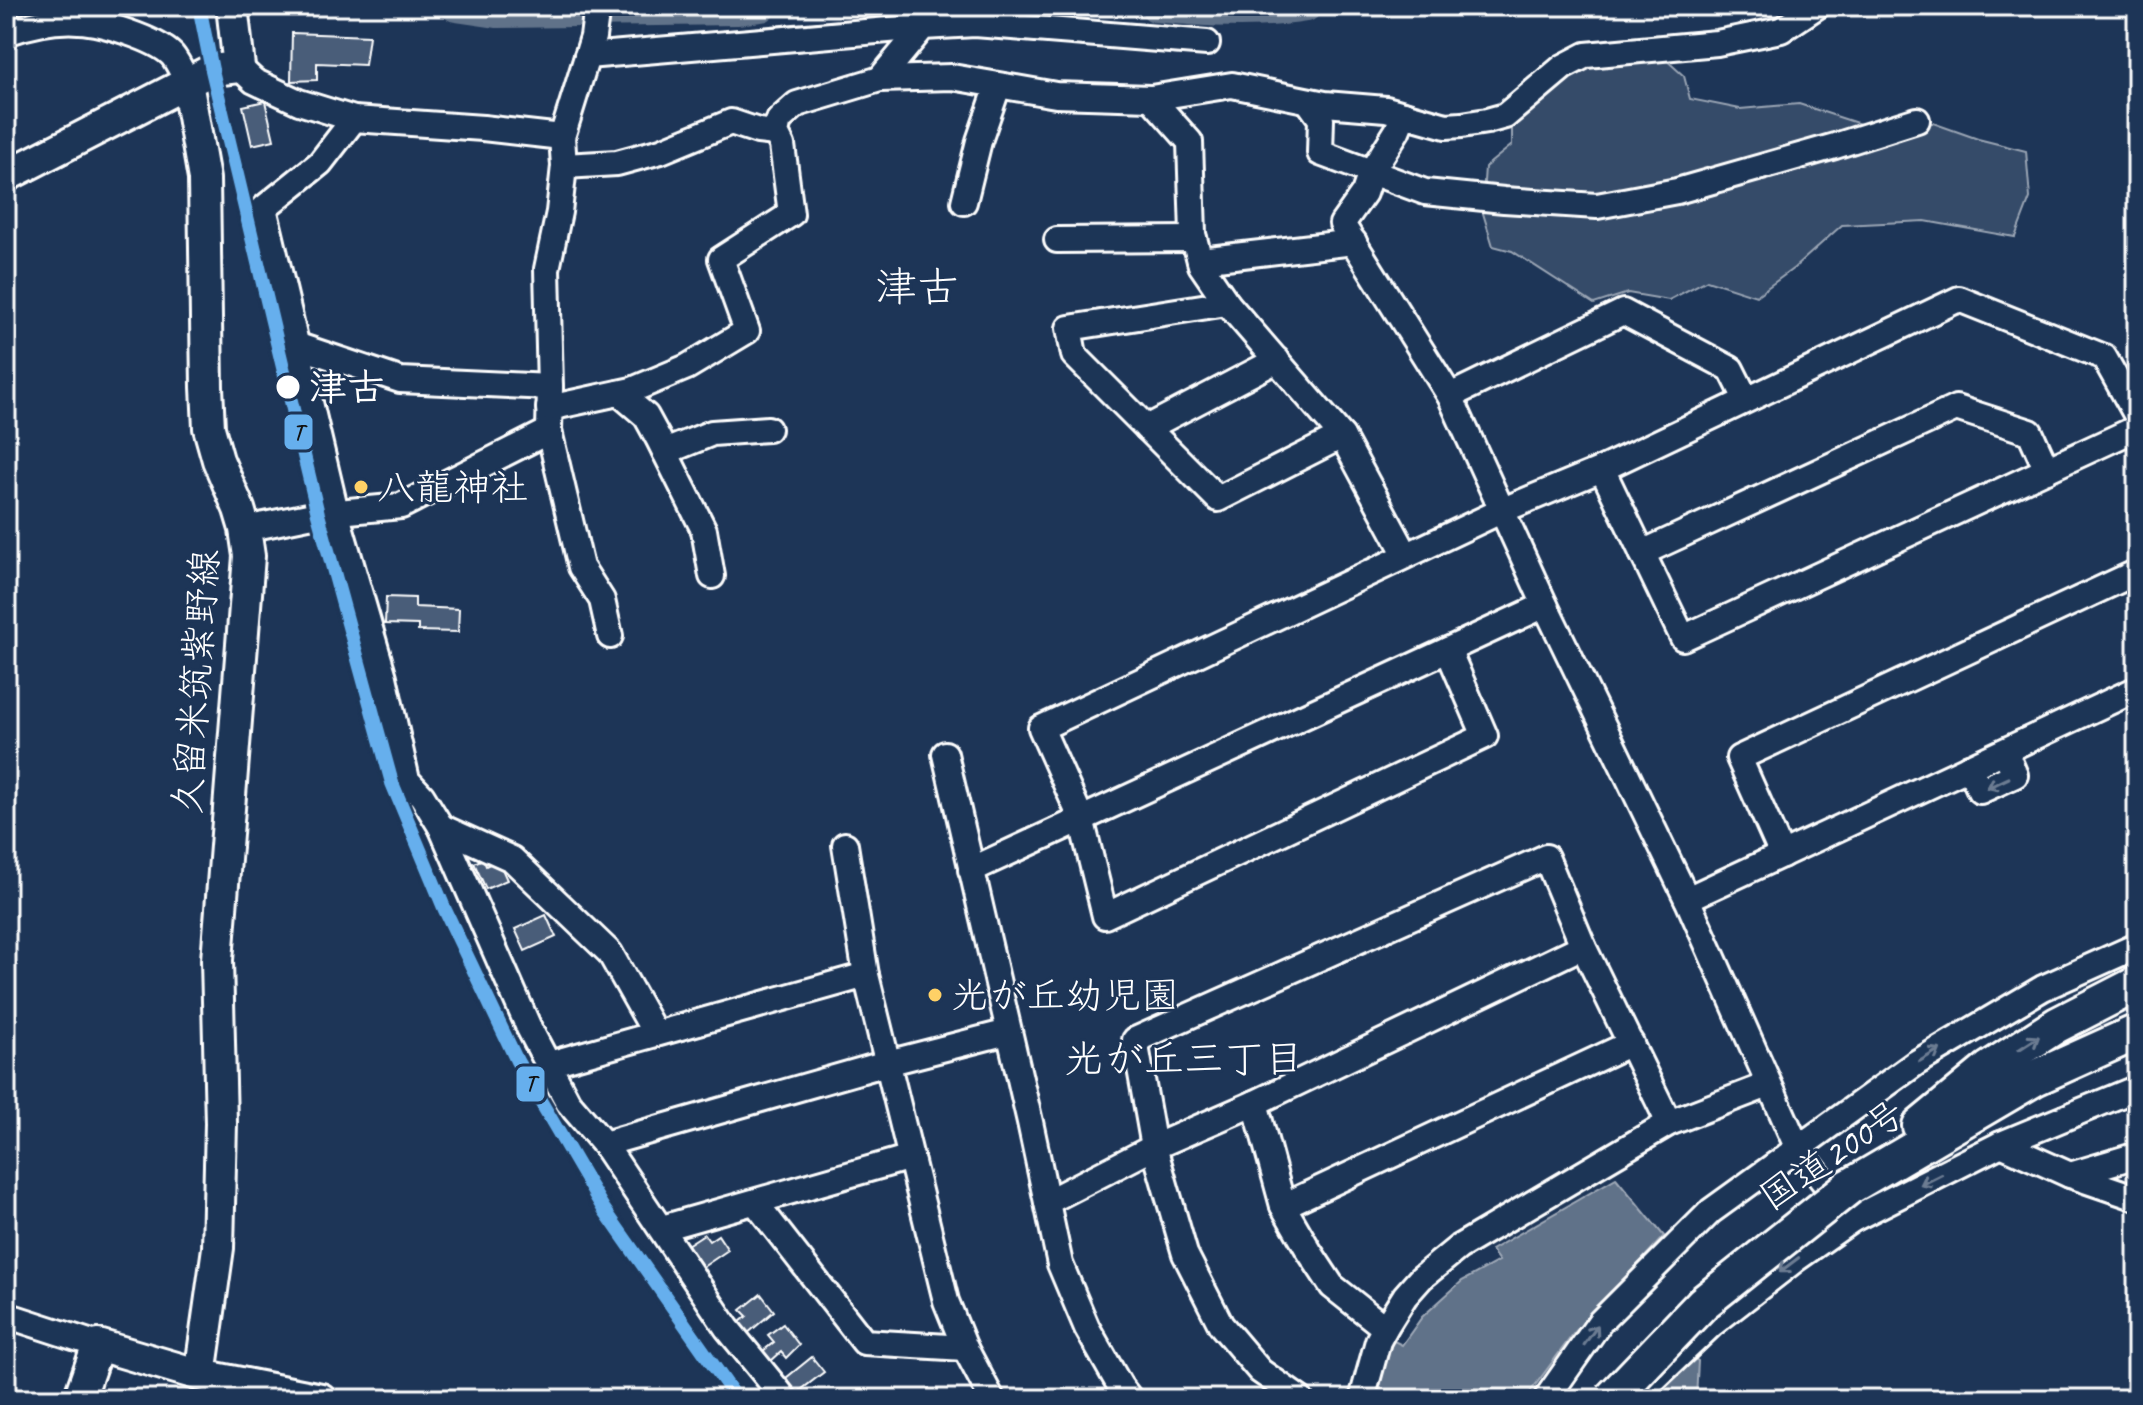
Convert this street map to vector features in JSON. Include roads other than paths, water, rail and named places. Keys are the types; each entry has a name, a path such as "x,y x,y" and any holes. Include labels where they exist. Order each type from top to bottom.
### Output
{"highway":[{"path":"1884,1164 1922,1123 1989,1069 2057,1025 2137,984"},
{"name":"国道200号","path":"1611,1399 1703,1303 1851,1203 1884,1164 2035,1078 2137,1032"},
{"path":"2035,1078 2137,1046"}],"main road":[{"path":"6,176 212,70 239,67 232,6"},
{"name":"久留米筑紫野線","path":"187,82 204,179 209,428 218,460 239,509 249,556 217,960 221,1123 218,1248 200,1375"},
{"path":"79,1399 98,1345 200,1375 321,1399"}],"street":[{"path":"597,6 590,46 562,137 564,166 559,212 547,269 550,409 581,567 602,600 610,636"},
{"path":"245,529 336,512 401,506 550,409 632,390 687,367 747,331 721,259 791,214 782,145 776,133 779,120 797,104 880,79 952,77 1056,95 1151,98 1232,85 1325,104 1386,109 1446,126 1505,116 1563,67 1586,55 1717,43 1781,30 1817,6"},
{"path":"590,46 932,16 975,24 1085,35 1207,43"},
{"path":"880,79 932,16"},
{"path":"6,33 49,22 71,21 116,29 144,37 172,55 187,82"},
{"path":"239,67 254,81 299,102 354,119 562,137"},
{"path":"964,202 979,141 998,86"},
{"path":"1151,98 1190,142 1197,250 1227,303 1342,436 1406,555"},
{"path":"1308,101 1321,119 1320,153 1425,192 1597,206 1677,191 1917,120"},
{"path":"1404,114 1371,172 1364,193 1342,224 1450,396 1545,605 1687,899 1798,1149 1851,1203"},
{"path":"354,119 320,163 264,208 336,512 384,677 407,780 422,796 441,827 529,1028 568,1102 604,1144 727,1328 785,1399"},
{"path":"564,166 617,163 661,151 731,122 776,133"},
{"path":"1057,240 1197,250 1354,242"},
{"path":"1448,650 1485,736 1105,916 1081,818 1041,728 1503,510 1602,469 1959,299 2104,357 2137,416"},
{"path":"1227,303 1069,328 1074,355 1218,499 1342,436"},
{"path":"1450,396 1623,312 1731,369 1746,399"},
{"path":"296,345 400,380 550,409"},
{"path":"1147,428 1277,360"},
{"path":"619,393 646,416 665,452 704,530 712,576"},
{"path":"1642,553 1956,408 2030,432 2047,470"},
{"path":"1602,469 1683,638 2137,428"},
{"path":"665,452 712,433 768,429"},
{"path":"1782,855 1739,758 2137,572"},
{"path":"971,870 1545,605"},
{"path":"1687,899 2137,689"},
{"path":"945,754 1060,1264 1087,1328 1130,1399"},
{"path":"441,827 512,859 589,932 610,953 655,1033"},
{"path":"845,845 866,975 946,1301 965,1348 992,1399"},
{"path":"1300,1399 1260,1371 1221,1325 1185,1254 1154,1147 1135,1040 1546,857 1583,946 1669,1123"},
{"path":"1047,1202 1154,1147 1255,1103 1583,946"},
{"path":"1546,1399 1600,1322 1711,1211 1929,1056 2043,988 2137,946"},
{"path":"549,1064 866,975"},
{"path":"604,1144 887,1063 1008,1032"},
{"path":"1283,1206 1631,1043"},
{"path":"1362,1399 1378,1341 1405,1296 1421,1278 1459,1247 1669,1123 1768,1085"},
{"path":"1633,1399 1711,1325 1796,1259 1851,1203 2137,1088"},
{"path":"1255,1103 1283,1206 1332,1286 1385,1328"},
{"path":"2001,1144 2070,1175 2137,1198"},
{"path":"662,1228 911,1157"},
{"path":"2070,1175 2131,1162"},
{"path":"755,1202 864,1342 965,1348"},
{"path":"6,1315 98,1345"}],"waterway":[{"path":"456,6 497,12 738,9 761,6"},
{"path":"1156,6 1231,11 1306,6"}],"place":[{"name":"津古","path":"288,387"},
{"name":"八龍神社","path":"361,487"},
{"name":"光が丘幼児園","path":"935,995"}],"district":[{"name":"津古","path":"917,287"},
{"name":"光が丘三丁目","path":"1184,1059"}]}
